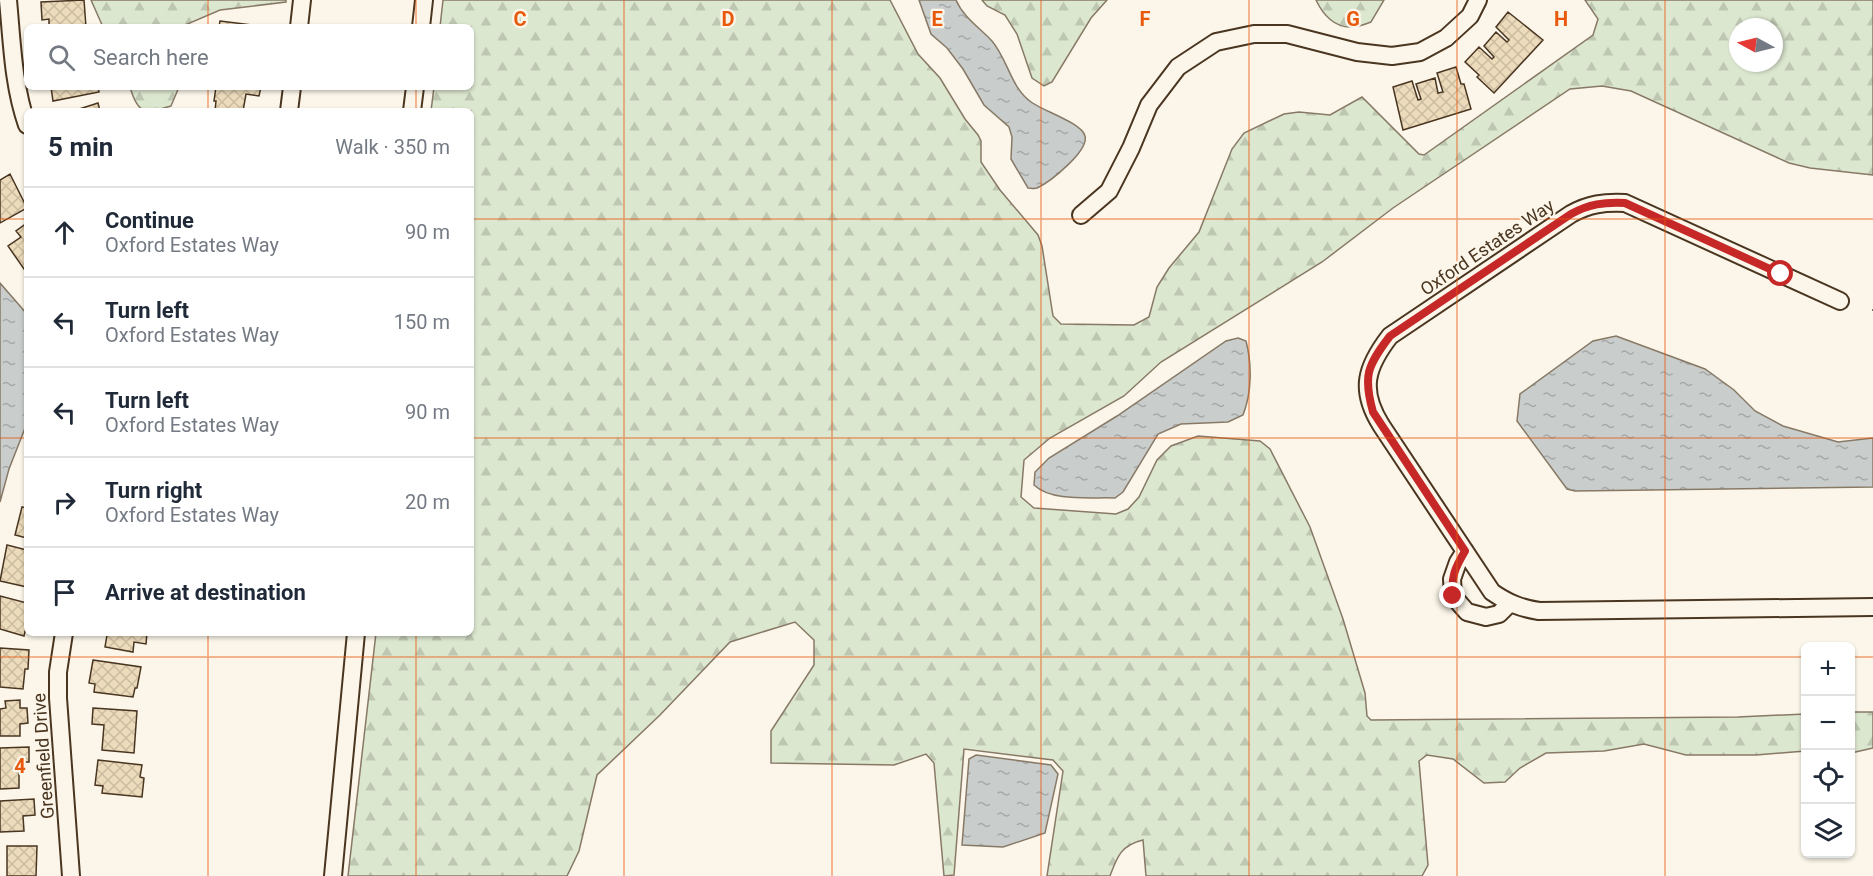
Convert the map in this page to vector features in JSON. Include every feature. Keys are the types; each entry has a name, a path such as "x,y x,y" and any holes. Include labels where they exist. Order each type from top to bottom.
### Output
{"street":[{"path":"9,0 14,68 24,114"},
{"path":"299,24 302,0"},
{"path":"421,24 424,0"},
{"path":"1081,215 1109,192 1149,105 1166,82 1178,67 1216,42 1254,34 1287,34 1357,52 1392,56 1420,52 1446,38 1470,16 1478,0"},
{"path":"289,108 292,90"},
{"path":"412,108 415,90"},
{"name":"Oxford Estates Way","path":"1840,301 1625,203 1606,202 1587,206 1571,214 1390,336 1376,354 1368,372 1367,390 1373,412 1492,592 1509,604 1539,611 1873,607"},
{"path":"1465,551 1452,579 1453,596 1467,612 1486,617 1499,614 1509,604"},
{"name":"Greenfield Drive","path":"64,636 58,672 58,698 71,876"},
{"path":"333,876 356,636"}],"green space":[{"path":"91,0 286,0 286,2 220,10 187,24 102,24"},
{"path":"443,0 890,0 918,54 940,78 965,119 978,135 981,141 981,162 1000,190 1038,235 1042,246 1053,316 1061,324 1134,325 1149,317 1157,287 1169,268 1199,232 1232,149 1244,133 1284,114 1299,112 1330,115 1362,97 1419,154 1424,155 1593,35 1598,19 1585,0 1873,0 1873,175 1810,168 1789,163 1631,91 1602,86 1570,89 1393,208 1322,262 1161,362 1124,396 1050,438 1024,460 1021,497 1034,508 1116,514 1128,509 1139,497 1157,460 1171,446 1198,436 1260,441 1270,449 1310,527 1343,619 1365,693 1367,716 1371,720 1738,717 1801,714 1801,751 1756,755 1686,755 1644,744 1604,751 1546,753 1520,768 1505,782 1484,783 1453,759 1427,755 1419,761 1428,865 1422,876 1146,876 1143,840 1130,845 1121,853 1110,876 1047,876 1063,771 1053,760 964,749 954,875 944,876 934,763 926,754 894,765 771,763 771,731 814,665 814,640 795,622 730,642 660,715 597,775 579,851 567,876 348,876 376,636 474,636 474,108 431,108 434,90 474,90 474,24 440,24"},
{"path":"982,0 1107,0 1091,18 1052,82 1044,86 1032,78 1017,34 1005,15 987,6"},
{"path":"1316,0 1384,0 1371,22 1346,27 1330,20"},
{"path":"131,90 178,90 171,106 163,108 141,108"},
{"path":"1855,712 1873,712 1873,748 1855,752"}],"water":[{"path":"919,0 956,0 967,17 992,41 1024,96 1037,106 1070,122 1082,131 1085,142 1081,150 1051,179 1037,188 1028,188 1011,159 1012,137 1009,127 984,105 963,69 947,48 931,34"},
{"path":"0,283 24,311 24,431 9,469 0,502"},
{"path":"1616,336 1705,369 1734,390 1755,411 1783,426 1838,442 1873,438 1873,487 1575,491 1567,489 1517,421 1520,394 1593,341"},
{"path":"1238,338 1246,341 1250,368 1248,397 1243,415 1228,422 1181,424 1158,434 1123,492 1115,498 1061,496 1051,494 1034,485 1035,472 1049,458 1117,416 1226,341"},
{"path":"976,755 1051,765 1058,774 1045,833 1003,847 962,845 969,759"}],"building":[{"path":"84,0 86,24 49,24 49,19 42,20 41,2"},
{"path":"1508,12 1543,40 1494,93 1465,62 1479,47 1492,59 1494,57 1484,46 1496,32 1507,42 1509,40 1496,27"},
{"path":"220,21 244,24 220,24"},
{"path":"1456,67 1461,84 1464,84 1471,109 1403,130 1393,87 1412,81 1418,100 1421,99 1416,84 1435,78 1438,93 1443,92 1437,73"},
{"path":"51,90 99,90 99,92 53,101"},
{"path":"216,90 260,90 259,96 246,94 244,108 215,108 216,101 214,101"},
{"path":"98,103 99,108 82,108"},
{"path":"10,174 24,202 24,210 0,223 0,180"},
{"path":"24,225 24,269 8,246 21,237 16,231"},
{"path":"22,507 24,507 24,537 15,535"},
{"path":"7,545 24,549 24,586 0,581"},
{"path":"0,596 24,602 24,636 0,629"},
{"path":"107,636 147,636 146,644 134,642 133,652 105,647"},
{"path":"0,648 29,650 28,669 25,669 23,689 0,687"},
{"path":"93,660 141,667 133,697 94,692 95,684 89,683"},
{"path":"20,700 20,708 27,708 28,723 20,724 20,736 0,736 0,709 6,708 5,701"},
{"path":"93,708 137,711 134,753 102,750 104,725 92,724"},
{"path":"29,747 29,762 19,762 19,788 0,789 0,748"},
{"path":"98,760 142,765 140,777 144,778 142,797 102,793 103,786 95,785"},
{"path":"34,799 35,815 23,816 24,831 0,832 0,801"},
{"path":"7,846 37,846 36,876 7,876"}],"route":[{"path":"1453,596 1452,579 1465,551 1373,412 1367,390 1368,372 1376,354 1390,336 1571,214 1587,206 1606,202 1625,203 1781,274"}]}
